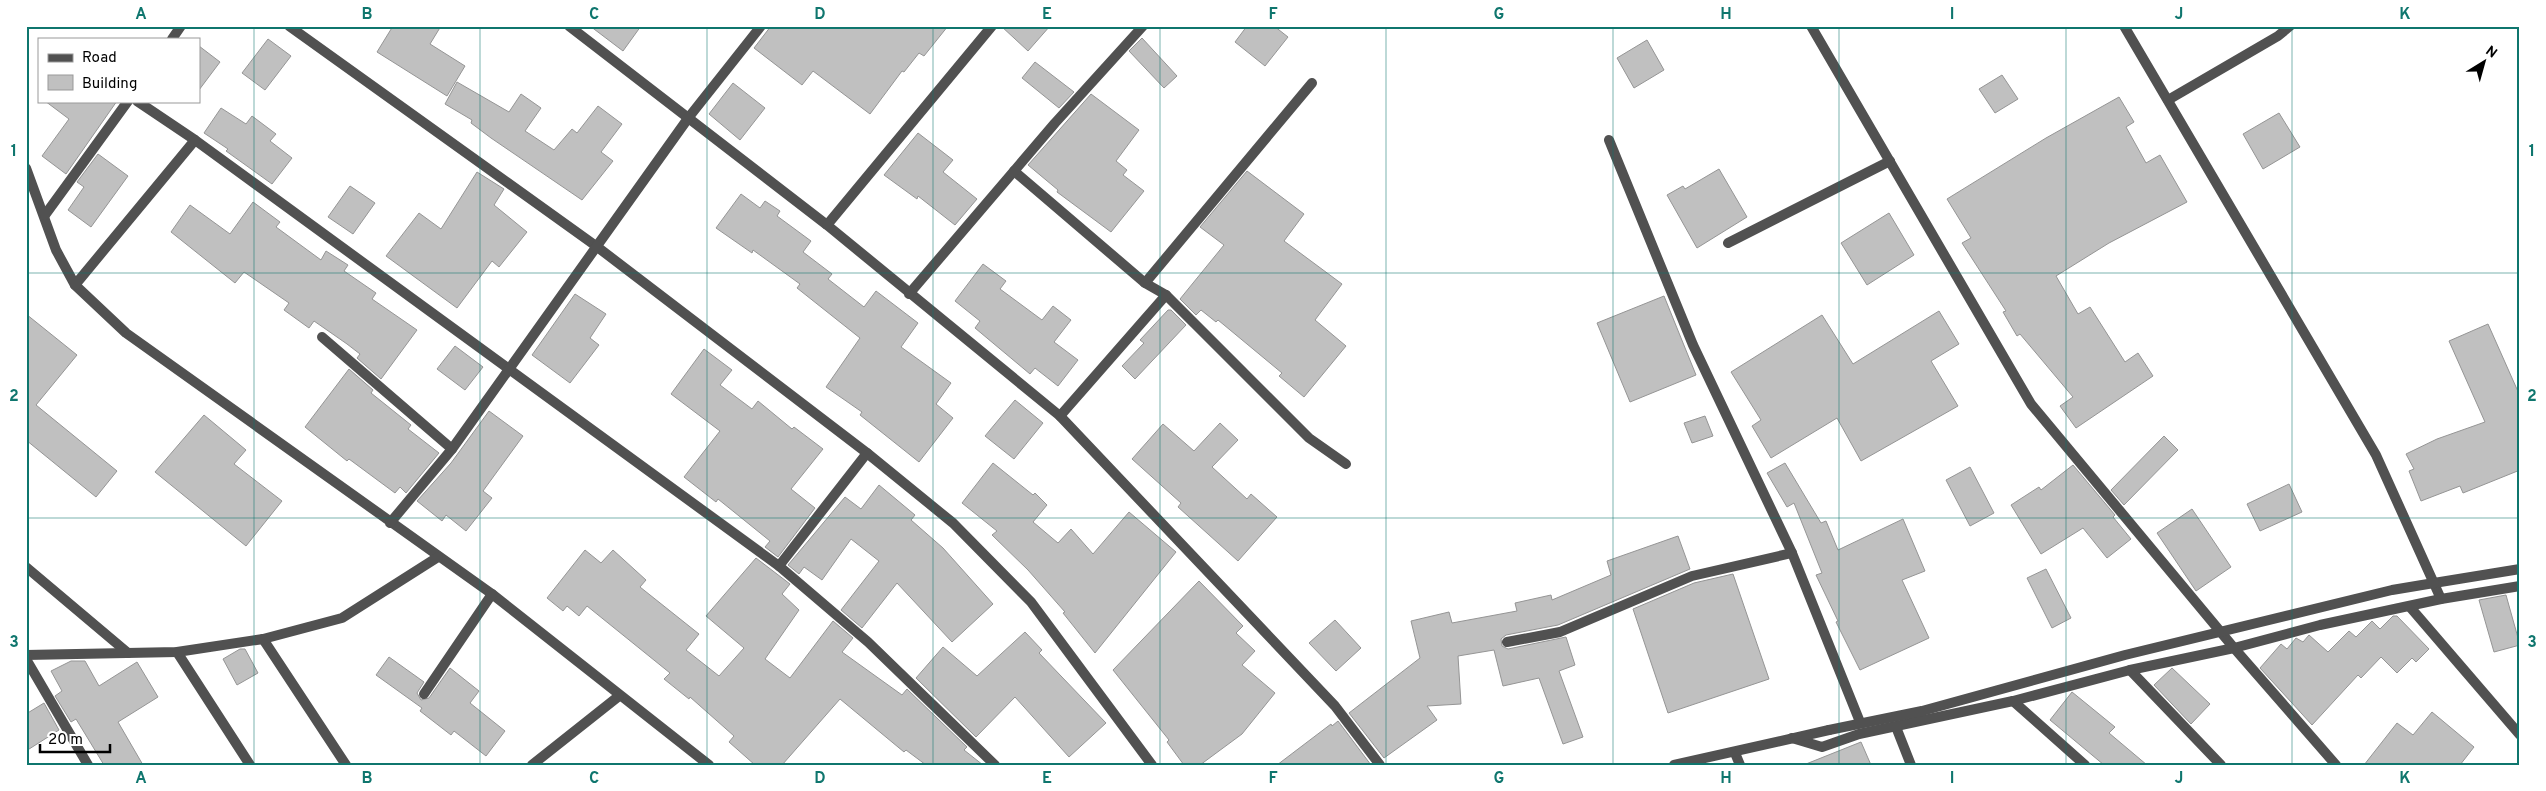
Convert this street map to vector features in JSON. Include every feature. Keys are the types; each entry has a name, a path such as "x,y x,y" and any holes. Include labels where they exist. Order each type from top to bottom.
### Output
{"street":[{"path":"173,38 181,26"},
{"path":"289,26 597,247 867,453 953,523 1031,602 1152,765"},
{"path":"569,26 827,225 1060,416 1335,706 1380,765"},
{"path":"390,523 452,449 689,117 761,26"},
{"path":"827,225 992,26"},
{"path":"909,294 1014,171 1143,26"},
{"path":"1811,26 2031,404 2234,648 2336,765"},
{"path":"2124,26 2376,455 2441,599"},
{"path":"2168,100 2278,36 2290,26"},
{"path":"1145,283 1312,83"},
{"path":"45,215 127,102"},
{"path":"138,102 195,140 780,566 868,642 995,765"},
{"path":"75,285 195,140"},
{"path":"1609,140 1693,345 1792,552 1860,722"},
{"path":"1728,243 1890,161"},
{"path":"26,168 45,215 56,250 75,285 126,333 492,594 619,696 709,765"},
{"path":"1014,171 1145,283 1166,295 1309,438 1346,464"},
{"path":"1060,416 1166,295"},
{"path":"322,337 452,449"},
{"path":"780,566 867,453"},
{"path":"1507,642 1560,632 1692,576 1792,552"},
{"path":"88,765 26,657 177,652 263,639 342,618 438,556"},
{"path":"26,567 128,653"},
{"path":"1674,765 1734,753 1860,722 1922,711 2097,662 2392,590 2520,569"},
{"path":"1792,738 1822,747 1859,734 2013,701 2130,670 2234,648 2320,625 2410,608 2441,599 2520,586"},
{"path":"424,694 492,594"},
{"path":"2410,608 2520,735"},
{"path":"263,639 346,765"},
{"path":"177,652 250,765"},
{"path":"2130,670 2221,765"},
{"path":"532,765 619,696"},
{"path":"2013,701 2085,765"},
{"path":"1896,727 1911,765"},
{"path":"1734,753 1740,765"}],"building":[{"path":"393,26 441,26 430,44 465,66 447,96 377,52"},
{"path":"590,26 641,26 623,51"},
{"path":"771,26 948,26 924,56 919,53 904,72 902,71 870,114 813,71 802,85 754,48"},
{"path":"1001,26 1050,26 1028,51"},
{"path":"1247,26 1274,26 1288,37 1265,66 1235,42"},
{"path":"1142,38 1177,76 1164,88 1129,51"},
{"path":"268,39 291,56 265,90 242,73"},
{"path":"1647,40 1664,70 1634,88 1617,58"},
{"path":"200,47 220,62 200,89"},
{"path":"1035,62 1074,92 1059,108 1022,78"},
{"path":"2002,75 2018,99 1995,113 1979,89"},
{"path":"457,82 509,112 521,94 541,108 525,131 554,150 572,129 577,133 598,106 622,124 601,152 613,161 582,200 491,138 471,123 472,120 445,104"},
{"path":"733,83 765,108 740,140 709,114"},
{"path":"1091,94 1139,130 1116,161 1127,170 1123,175 1144,191 1111,232 1057,192 1058,190 1028,165"},
{"path":"2119,97 2134,122 2126,127 2146,163 2160,155 2187,202 2109,243 2056,276 2078,314 2090,307 2125,362 2138,353 2153,376 2076,428 2060,406 2073,397 2020,334 2017,336 2003,312 2006,311 1962,243 1971,238 1947,199 2046,138"},
{"path":"46,102 116,102 66,174 42,156 69,119"},
{"path":"221,108 246,124 252,116 276,134 270,141 292,158 272,184 226,151 228,149 204,133"},
{"path":"2279,113 2300,147 2263,169 2243,134"},
{"path":"918,133 953,160 943,172 977,199 955,225 918,196 917,199 884,175"},
{"path":"98,154 128,176 91,227 68,210 84,187 77,182"},
{"path":"1719,169 1747,217 1697,248 1667,195 1683,186 1685,189"},
{"path":"1247,171 1304,214 1284,241 1342,284 1315,320 1346,346 1304,397 1279,376 1282,373 1218,320 1216,322 1201,310 1196,315 1180,299 1224,245 1200,227"},
{"path":"477,172 504,189 494,205 527,232 499,267 492,261 457,308 386,256 419,213 441,229"},
{"path":"350,186 375,203 353,234 328,217"},
{"path":"741,194 760,208 765,201 780,211 777,216 811,241 803,252 832,274 828,279 864,307 876,291 918,323 901,347 951,383 936,404 953,418 919,462 860,415 862,412 826,387 860,338 797,288 800,284 753,250 752,253 716,228"},
{"path":"253,202 280,222 276,227 321,260 326,251 348,265 344,271 376,293 372,299 417,330 381,379 357,358 360,354 347,344 314,321 309,328 284,310 289,303 244,272 235,283 171,232 190,205 230,234"},
{"path":"1889,213 1914,255 1867,285 1841,243"},
{"path":"983,264 1006,281 1000,289 1042,320 1053,306 1071,320 1054,342 1078,360 1058,386 1035,368 1030,374 975,328 980,321 955,301"},
{"path":"575,294 606,314 590,338 599,345 570,383 532,355"},
{"path":"1664,296 1696,375 1630,402 1597,323"},
{"path":"1168,310 1171,310 1186,325 1135,379 1122,366 1144,343 1140,340"},
{"path":"1939,311 1959,344 1931,361 1958,406 1861,461 1837,418 1771,458 1752,426 1761,420 1731,372 1822,315 1853,364"},
{"path":"26,314 77,355 36,405 117,471 96,497 26,440"},
{"path":"2488,324 2520,396 2520,470 2463,493 2460,486 2421,501 2409,471 2414,469 2406,454 2437,439 2485,422 2449,341"},
{"path":"455,346 483,367 465,390 437,369"},
{"path":"704,349 732,370 720,385 752,409 758,401 792,429 794,427 823,449 791,489 815,508 778,557 765,547 770,541 718,499 716,502 684,477 720,431 671,394"},
{"path":"349,369 373,390 371,393 411,425 408,429 439,453 406,493 400,487 395,493 349,459 347,461 305,427"},
{"path":"1015,400 1043,423 1014,459 985,436"},
{"path":"489,411 523,436 483,491 492,498 466,531 446,515 442,521 417,501 451,463"},
{"path":"204,415 246,450 234,464 282,501 246,546 155,472"},
{"path":"1705,416 1713,436 1692,443 1684,423"},
{"path":"1220,423 1238,440 1212,467 1247,499 1251,494 1277,517 1238,561 1178,507 1181,503 1132,459 1163,424 1194,451"},
{"path":"2164,436 2178,450 2124,505 2111,490"},
{"path":"993,463 1033,495 1035,493 1047,505 1033,522 1058,543 1071,529 1093,554 1129,512 1176,552 1095,653 1063,613 1065,612 1028,570 992,535 997,531 962,503"},
{"path":"1785,463 1821,523 1826,521 1838,550 1903,519 1925,571 1902,580 1929,638 1860,670 1836,622 1838,621 1816,575 1822,573 1794,503 1787,507 1767,473"},
{"path":"2073,465 2115,515 2113,517 2131,539 2107,558 2083,528 2041,554 2011,505 2039,487 2041,490"},
{"path":"1970,467 1994,513 1970,526 1946,480"},
{"path":"2289,484 2302,512 2260,531 2247,504"},
{"path":"879,485 915,515 911,520 943,548 993,604 952,642 897,583 862,628 841,610 879,561 851,539 822,580 804,567 799,574 788,565 845,497 861,509"},
{"path":"2192,509 2231,567 2196,591 2157,533"},
{"path":"1678,536 1690,569 1558,625 1506,635 1501,639 1502,646 1508,649 1566,637 1575,665 1559,671 1583,737 1563,744 1539,678 1503,686 1494,650 1458,656 1461,704 1427,706 1437,720 1384,758 1349,713 1420,658 1411,621 1449,612 1452,623 1517,611 1515,603 1551,595 1552,600 1611,575 1607,561"},
{"path":"585,550 601,563 613,550 646,580 640,587 699,634 686,650 719,676 744,648 706,616 756,558 790,584 782,594 799,610 765,659 790,678 833,621 853,638 842,652 902,695 907,689 967,747 964,750 983,765 926,765 906,750 904,752 840,699 782,765 755,765 729,742 734,736 690,697 689,699 664,679 670,673 587,606 579,616 567,606 563,611 547,598"},
{"path":"2046,569 2071,618 2052,628 2027,578"},
{"path":"1733,574 1769,679 1668,713 1633,609 1694,583"},
{"path":"1199,581 1243,626 1236,633 1255,651 1242,665 1275,693 1242,734 1200,765 1184,765 1167,742 1169,740 1113,670"},
{"path":"2506,595 2520,645 2494,652 2479,600"},
{"path":"2393,616 2397,616 2429,649 2416,662 2412,658 2397,673 2381,657 2361,678 2358,675 2312,725 2260,668 2281,644 2287,649 2296,638 2303,642 2309,635 2328,652 2349,631 2356,637 2372,621 2380,629"},
{"path":"1335,620 1361,648 1336,671 1309,643"},
{"path":"1025,632 1042,650 1039,653 1106,723 1069,757 1015,697 976,737 916,678 943,647 977,676"},
{"path":"240,649 245,649 258,673 237,685 223,659"},
{"path":"389,657 424,682 417,693 421,700 429,698 450,668 479,691 470,703 505,731 486,756 454,731 451,735 420,711 422,708 376,675"},
{"path":"71,661 85,661 99,686 137,662 158,697 118,722 143,765 104,765 76,719 71,722 55,696 62,691 51,671"},
{"path":"2172,668 2210,704 2191,724 2154,685"},
{"path":"2072,692 2115,727 2109,733 2147,765 2104,765 2050,720"},
{"path":"44,703 59,730 26,751 26,714"},
{"path":"2432,712 2474,747 2460,765 2364,765 2397,723 2413,735"},
{"path":"1338,721 1371,765 1277,765 1331,724 1332,726"},
{"path":"1861,742 1871,765 1806,765 1806,764"}]}
